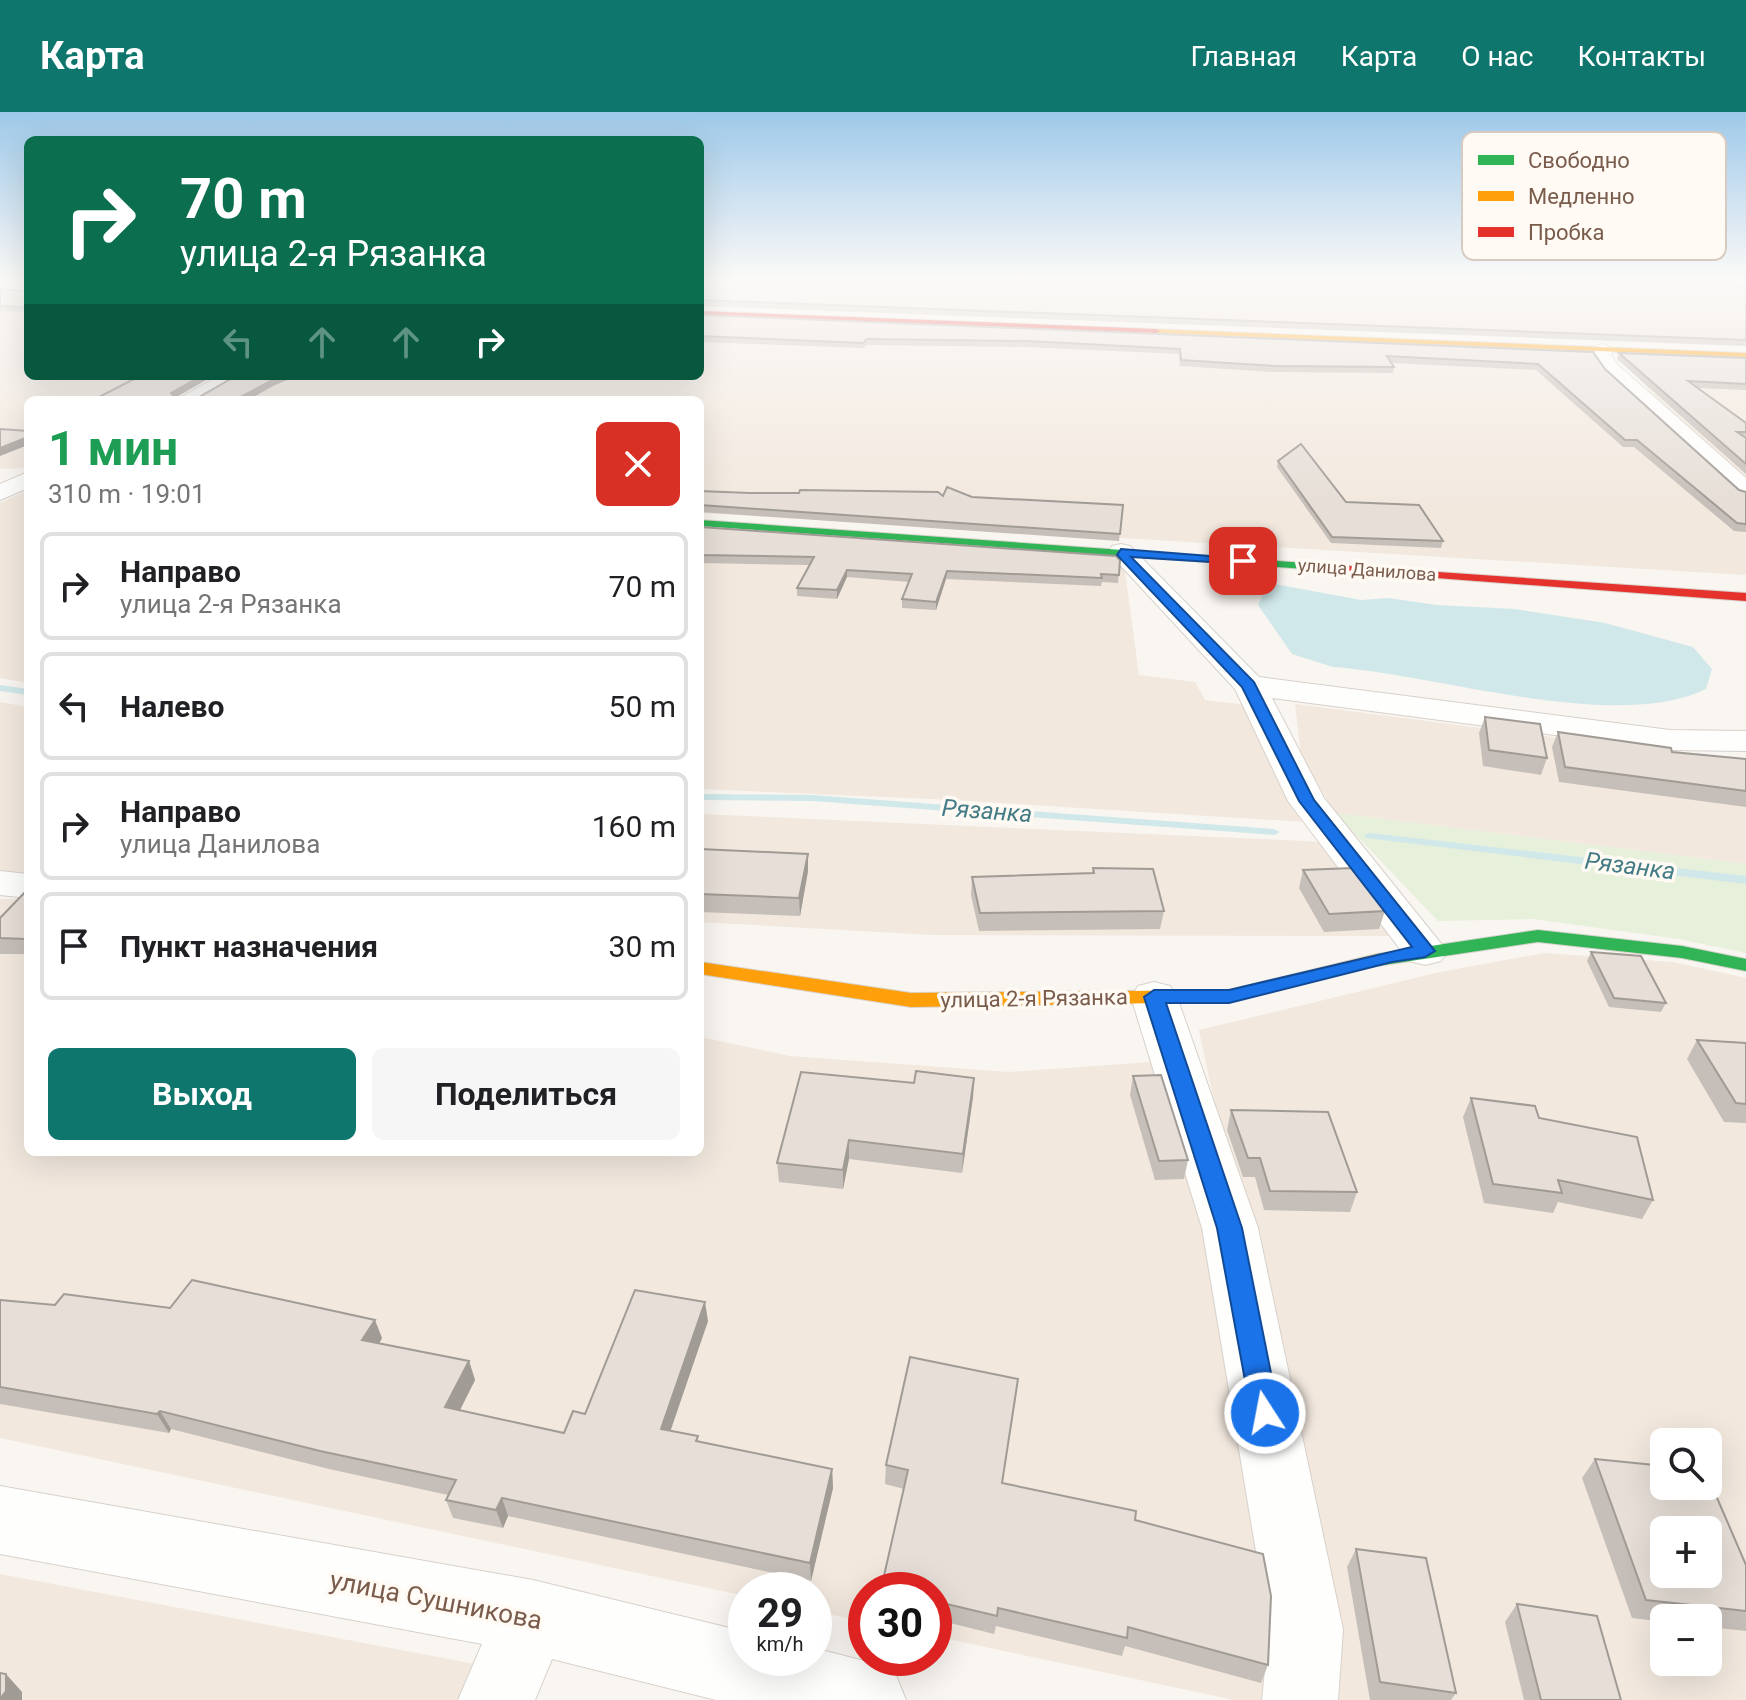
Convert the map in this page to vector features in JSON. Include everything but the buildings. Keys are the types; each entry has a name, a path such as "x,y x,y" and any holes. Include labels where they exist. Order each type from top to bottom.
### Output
{"street":[{"path":"1602,354 1611,369 1746,490"},
{"path":"1725,354 1746,355"},
{"path":"194,396 226,380"},
{"path":"0,473 24,476"},
{"path":"0,493 24,479"},
{"name":"улица Данилова","path":"704,523 1746,597"},
{"path":"1121,552 1249,685 1307,801 1425,951"},
{"path":"1249,685 1670,740 1746,741"},
{"path":"0,883 24,886"},
{"name":"улица 2-я Рязанка","path":"704,969 911,1000 1229,996 1392,956 1538,936 1682,952 1746,965"},
{"path":"1154,997 1230,1228 1306,1629 1300,1700"},
{"name":"улица Сушникова","path":"0,1520 533,1617 868,1700"},
{"path":"496,1700 533,1617"}],"shaded area":[{"path":"0,354 24,354 24,380 204,380 171,396 24,396 24,468 0,469"},
{"path":"704,354 1493,354 1589,358 1746,503 1746,575 704,513 704,396 207,396 238,380 704,380"},
{"path":"1621,359 1746,365 1746,481 1665,408"},
{"path":"24,492 24,682 0,678 0,503"},
{"path":"704,534 1124,564 1139,675 1195,682 1205,700 1247,705 1306,822 954,800 704,789"},
{"path":"0,702 24,706 24,874 0,872"},
{"path":"1295,704 1746,762 1746,864 1335,813 1301,755"},
{"path":"704,814 1326,842 1398,936 934,935 704,922"},
{"path":"0,899 24,899 24,1156 704,1156 704,1038 790,1056 1009,1072 1166,1061 1213,1210 1280,1700 1234,1700 952,1640 952,1572 848,1572 848,1618 832,1615 832,1572 728,1572 728,1592 0,1438"},
{"path":"1544,953 1673,962 1746,978 1746,1700 1339,1700 1199,1030 1440,972"},
{"path":"0,1574 475,1664 458,1700 0,1700"}],"green space":[{"path":"1335,813 1746,864 1746,953 1679,939 1533,919 1438,921"}],"water":[{"path":"1268,583 1361,600 1388,598 1437,605 1514,609 1605,623 1693,647 1712,669 1706,689 1668,701 1624,705 1524,697 1333,667 1292,654 1258,605"}],"waterway":[{"name":"Рязанка","path":"0,688 24,691"},
{"name":"Рязанка","path":"704,797 812,798 1274,832"},
{"name":"Рязанка","path":"1370,836 1746,880"}],"traffic: fast":[{"path":"704,523 1320,567"},
{"path":"1377,960 1538,936 1682,952 1746,965"}],"traffic: slow":[{"path":"1724,354 1746,355"},
{"path":"704,969 911,1000 1229,996 1377,960"}],"traffic: jam":[{"path":"1320,567 1746,597"}],"route":[{"path":"1243,561 1121,552 1249,685 1307,801 1425,951 1392,956 1229,996 1154,997 1230,1228 1265,1413"}]}
